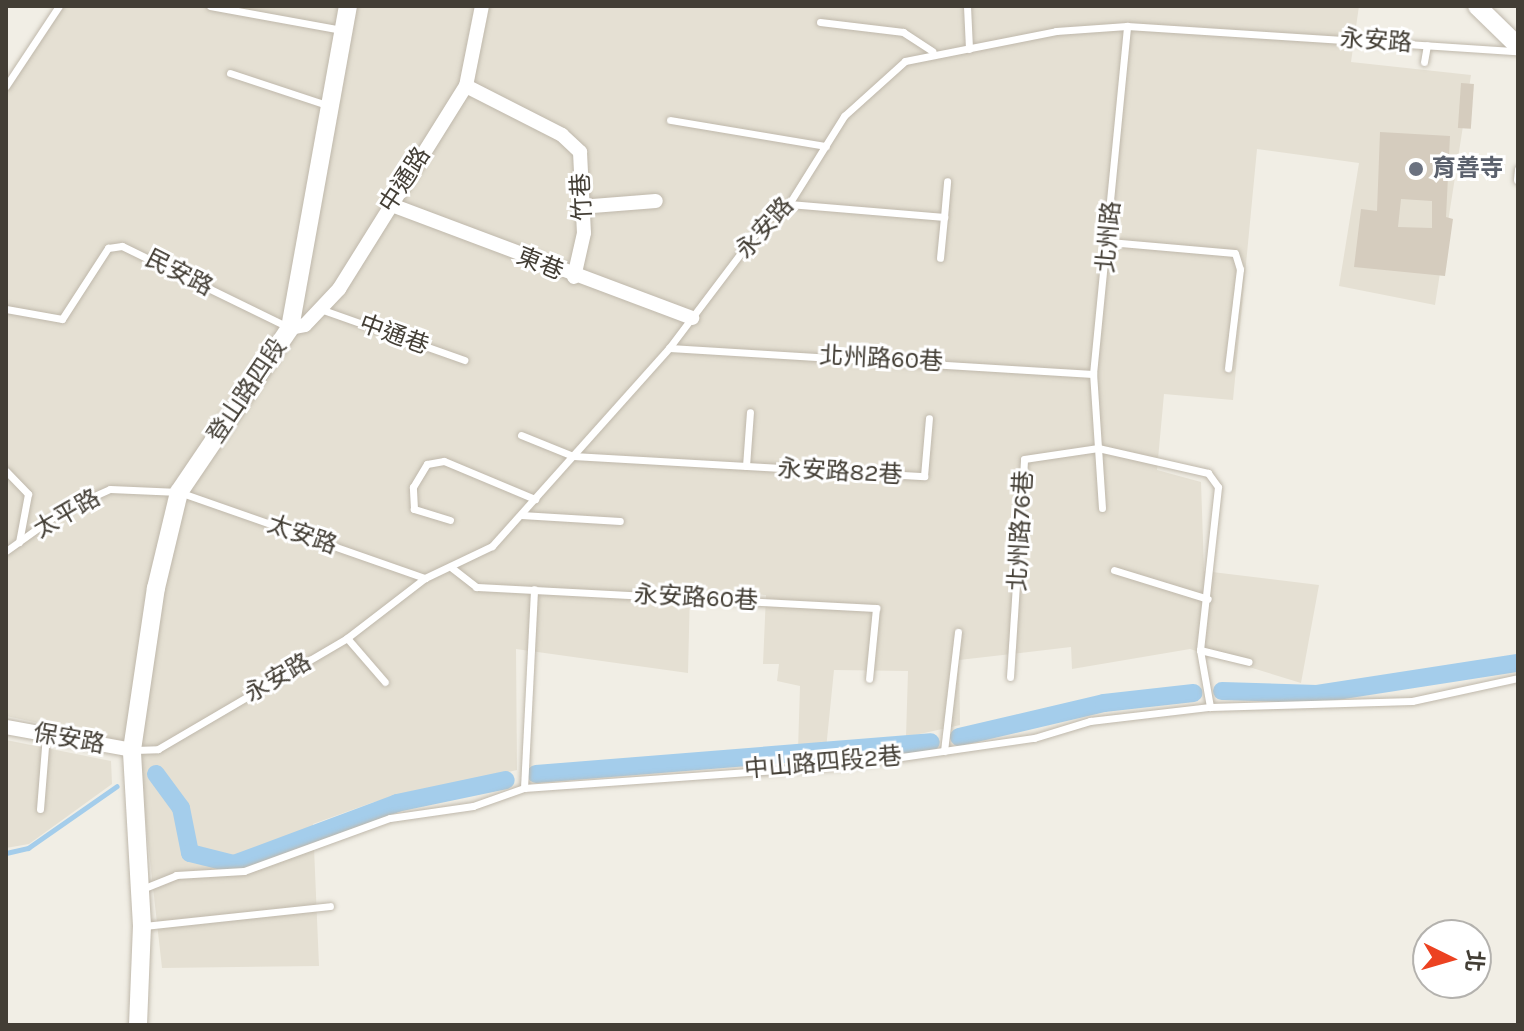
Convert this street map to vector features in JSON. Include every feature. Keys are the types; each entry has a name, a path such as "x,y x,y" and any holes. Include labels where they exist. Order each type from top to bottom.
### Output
{"street":[{"name":"登山路四段","path":"138,1025 142,926 133,767 156,588 179,492 290,328 348,6"},
{"name":"中通路","path":"290,328 323,310 466,86 482,6"},
{"path":"1485,9 1518,49"},
{"name":"竹巷","path":"466,86 562,135 580,152 580,207 584,233 574,277"},
{"path":"580,207 656,201"},
{"name":"東巷","path":"389,204 574,277 692,318"},
{"name":"保安路","path":"6,727 46,735 133,767"}],"lane":[{"path":"6,86 59,6"},
{"path":"210,6 344,30"},
{"path":"967,6 969,49"},
{"path":"820,22 903,32 932,51"},
{"name":"永安路","path":"133,767 158,749 347,638 425,578 452,568 492,546 669,348 765,221 789,204 826,146 873,87 932,51 969,49 1127,26 1518,49"},
{"name":"北州路","path":"1102,508 1093,374 1109,242 1127,26"},
{"path":"1424,62 1427,45"},
{"path":"230,73 330,106"},
{"path":"670,120 826,146"},
{"path":"1517,180 1518,169"},
{"path":"940,258 947,181"},
{"path":"789,204 944,217"},
{"path":"1109,242 1235,253 1240,269 1228,368"},
{"name":"民安路","path":"6,309 62,319 108,248 122,246 290,328"},
{"name":"中通巷","path":"323,310 464,360"},
{"name":"北州路60巷","path":"669,348 1093,374"},
{"name":"永安路82巷","path":"746,466 750,412"},
{"name":"永安路82巷","path":"521,435 573,456 924,476 929,418"},
{"path":"1098,448 1208,473 1218,487 1218,517 1200,650 1210,707"},
{"name":"北州路76巷","path":"1010,677 1024,459 1098,448"},
{"path":"450,520 414,509 413,487 427,464 444,461 535,499"},
{"path":"6,471 28,494 19,543"},
{"name":"太平路","path":"6,551 110,489 179,492"},
{"name":"太安路","path":"179,492 425,578"},
{"path":"521,515 620,521"},
{"name":"永安路60巷","path":"452,568 476,587 876,608 869,679"},
{"path":"1114,570 1208,599"},
{"path":"524,788 534,589"},
{"path":"944,751 958,632"},
{"path":"347,638 385,682"},
{"path":"1200,650 1249,662"},
{"name":"中山路四段2巷","path":"139,890 176,875 244,871 390,818 473,806 524,788 846,765 1210,707 1345,707 1518,678"},
{"path":"40,809 46,735"},
{"path":"142,926 330,906"}],"shaded area":[{"path":"63,6 1359,6 1351,62 1471,75 1435,305 1339,286 1359,163 1257,149 1233,400 1164,394 1157,470 1201,482 1204,571 1319,585 1301,683 1190,649 1072,669 1071,647 959,660 960,725 906,737 908,671 834,670 826,749 798,750 800,686 777,681 779,664 763,664 766,595 690,590 688,673 516,649 517,770 374,802 313,824 319,966 162,968 137,744 6,716 6,93"},
{"path":"6,740 111,761 112,784 29,844 6,848"}],"building":[{"path":"1461,83 1474,84 1471,129 1458,128"},
{"path":"1380,132 1450,136 1446,217 1453,219 1445,276 1354,267 1361,209 1377,211","holes":["1401,199 1432,201 1432,228 1398,227"]}],"waterway":[{"path":"1222,691 1317,694 1518,663"},
{"path":"959,737 1104,703 1193,693"},
{"path":"536,774 931,742"},
{"path":"156,774 181,808 190,853 234,864 397,803 506,780"},
{"path":"6,853 28,848 117,786"}],"place":[{"name":"育善寺","path":"1416,169"}]}
